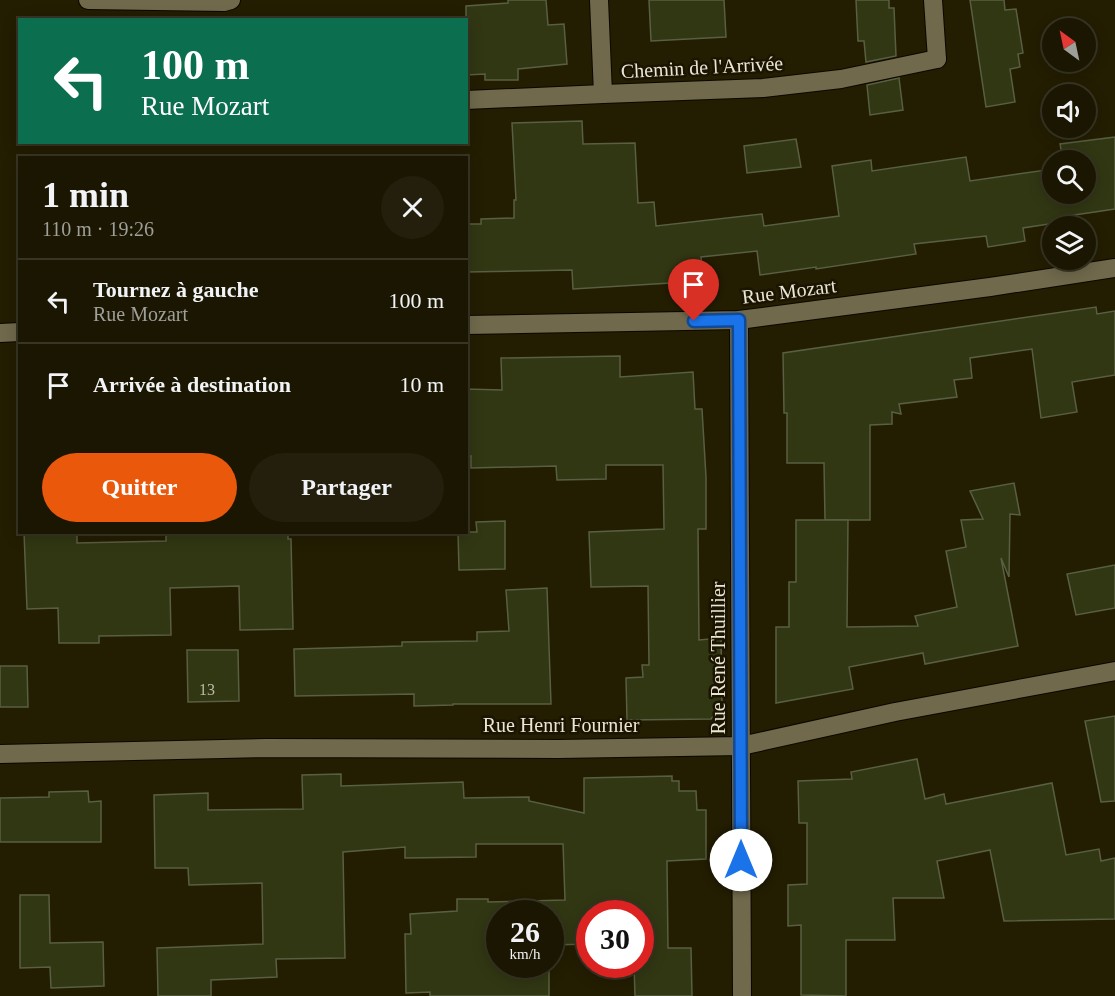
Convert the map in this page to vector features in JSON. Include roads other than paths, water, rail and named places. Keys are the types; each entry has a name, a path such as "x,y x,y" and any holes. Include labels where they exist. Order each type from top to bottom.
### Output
{"street":[{"path":"88,0 224,2 231,0"},
{"path":"599,0 603,94"},
{"name":"Chemin de l'Arrivée","path":"468,100 763,88 841,79 937,59 933,0"},
{"name":"Rue Mozart","path":"468,325 739,320 978,289 1115,268"},
{"name":"Rue René Thuillier","path":"739,320 742,996"},
{"path":"0,333 18,332"},
{"name":"Rue Henri Fournier","path":"0,754 266,748 741,746 894,712 1115,671"}]}
